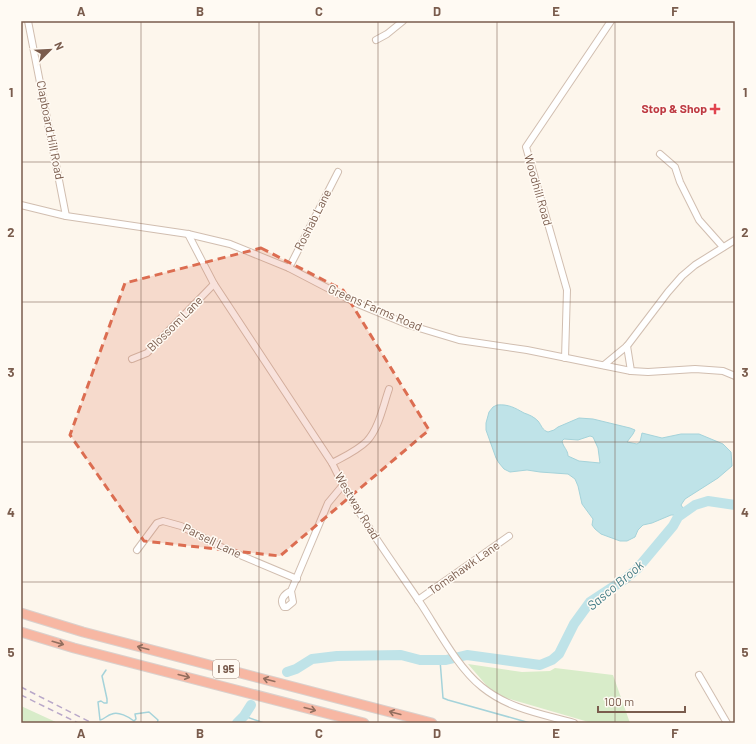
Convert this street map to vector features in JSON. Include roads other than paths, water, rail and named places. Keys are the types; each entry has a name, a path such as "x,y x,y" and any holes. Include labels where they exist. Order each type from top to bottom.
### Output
{"highway":[{"name":"I 95","path":"21,613 83,632 432,723"},
{"name":"I 95","path":"21,632 81,650 364,723"}],"street":[{"name":"Clapboard Hill Road","path":"28,21 66,216"},
{"path":"376,40 387,34 403,21"},
{"name":"Woodhill Road","path":"565,358 567,290 526,148 611,21"},
{"path":"660,154 675,166 680,182 699,220 723,247"},
{"name":"Roshab Lane","path":"289,268 338,172"},
{"name":"Greens Farms Road","path":"21,205 66,216 188,234 230,244 289,268 358,304 409,325 459,340 521,349 631,371 648,372 695,369 723,371 735,376"},
{"name":"Westway Road","path":"188,234 214,284 332,463 343,486 452,650 458,662 481,686 503,702 520,709 574,723"},
{"path":"604,365 627,346 682,276 695,265 735,240"},
{"name":"Blossom Lane","path":"132,359 147,353 214,284"},
{"path":"627,346 631,371"},
{"path":"332,463 367,441 375,427 388,389"},
{"path":"291,591 328,504 343,486"},
{"name":"Parsell Lane","path":"137,550 157,523 163,521 181,526 220,547 296,579"},
{"name":"Tomahawk Lane","path":"418,600 509,536"},
{"path":"699,675 727,723"}],"water":[{"path":"501,405 515,408 535,418 543,429 548,432 579,418 593,419 630,428 635,430 627,442 637,444 640,442 642,433 662,438 681,434 699,434 723,444 731,452 732,466 718,478 685,499 681,505 683,508 674,515 643,525 638,530 635,537 627,541 620,541 601,534 595,529 592,525 593,519 582,504 575,479 568,474 527,470 510,472 504,469 496,458 486,430 489,412 493,407","holes":["590,436 593,437 598,448 600,463 579,461 568,456 562,441 564,439 578,440"]}],"waterway":[{"name":"Sasco Brook","path":"287,672 296,669 312,659 337,656 401,655 420,660 446,660 467,655 540,665 552,660 559,654 574,624 590,602 625,579 637,569 673,526 678,517 695,505 708,501 735,505"},
{"path":"440,660 443,698 530,723"},
{"path":"106,670 102,676 107,703 101,701 98,702 100,720 117,713 134,721 136,719 135,714 149,712 158,720 157,723"},
{"name":"Sasco Brook","path":"237,723 244,716 251,705"},
{"path":"244,716 264,723"}],"railway":[{"path":"21,687 92,723"},
{"path":"21,695 78,723"}],"place":[{"name":"Stop & Shop","path":"715,109"}]}
